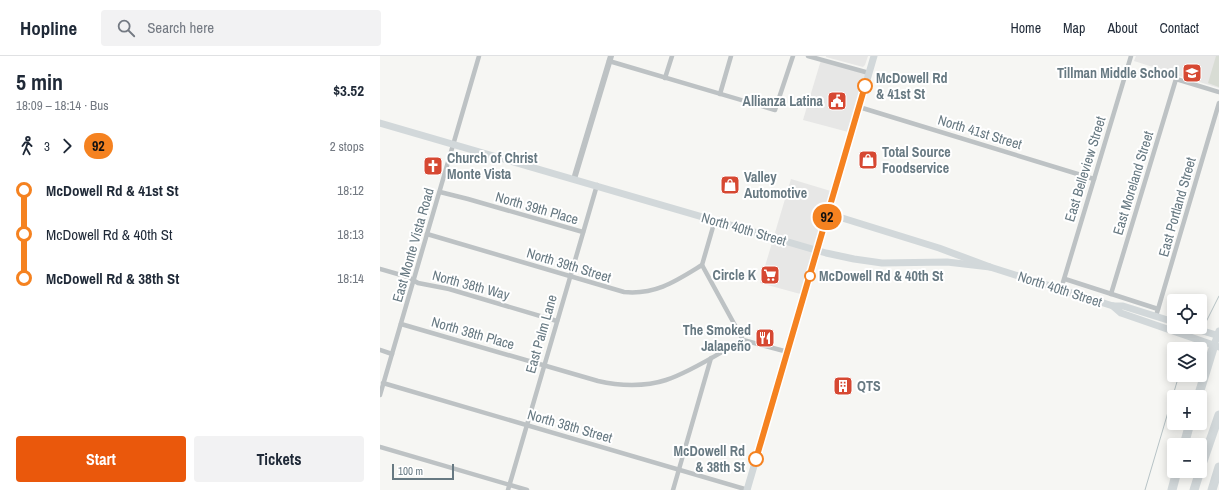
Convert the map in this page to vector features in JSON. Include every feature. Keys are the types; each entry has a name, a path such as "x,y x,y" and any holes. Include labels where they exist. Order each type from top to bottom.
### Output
{"highway":[{"path":"1200,390 1216,346"},
{"path":"1207,450 1219,415"},
{"path":"1212,490 1219,467"},
{"path":"1172,490 1175,478"},
{"path":"1194,490 1198,478"}],"main road":[{"path":"748,490 874,56"},
{"name":"North 40th Street","path":"380,123 817,250 854,259 882,263 947,262 990,267 1113,306 1123,306 1157,313 1167,318"},
{"path":"830,208 839,217 939,248 990,267"},
{"name":"North 40th Street","path":"1113,306 1126,315 1216,346"},
{"path":"1207,331 1218,334 1216,346"}],"street":[{"name":"East Monte Vista Road","path":"380,395 479,56"},
{"path":"665,78 672,56"},
{"path":"720,94 731,56"},
{"path":"574,179 610,59 665,78 775,110 793,56"},
{"path":"808,56 869,73"},
{"name":"East Belleview Street","path":"1061,289 1131,56"},
{"name":"East Moreland Street","path":"1111,294 1176,79 1219,92"},
{"name":"East Portland Street","path":"1157,313 1219,103"},
{"name":"North 41st Street","path":"859,107 1094,179"},
{"name":"East Palm Lane","path":"508,487 597,185"},
{"name":"North 39th Place","path":"440,192 583,232"},
{"path":"715,220 702,265 743,340 788,352"},
{"name":"North 39th Street","path":"427,234 612,289 636,293 648,292 672,284 702,265"},
{"name":"North 38th Way","path":"380,269 408,277 418,283 449,289 557,321"},
{"path":"1065,279 1111,294 1157,313"},
{"name":"North 38th Place","path":"401,324 609,384 634,385 666,380 711,358 743,340"},
{"path":"380,350 392,354"},
{"path":"673,490 711,358"},
{"name":"North 38th Street","path":"383,383 748,490"},
{"path":"380,447 508,487 527,490"}],"shaded area":[{"path":"826,56 868,56 863,67"},
{"name":"Tillman Middle School","path":"1136,56 1219,56 1219,88 1159,71 1156,68 1134,61"},
{"path":"1216,56 1219,56 1219,87 1208,83"},
{"path":"821,60 869,73 852,133 803,120"},
{"path":"791,179 834,192 804,295 760,283"}],"waterway":[{"path":"1207,320 1219,296"},
{"path":"1145,490 1177,382"}],"bus line":[{"name":"92","path":"756,459 865,86"}],"place":[{"name":"Tillman Middle School","path":"1192,73"},
{"name":"McDowell Rd & 41st St","path":"865,86"},
{"name":"Allianza Latina","path":"837,101"},
{"name":"Total Source Foodservice","path":"868,160"},
{"name":"Church of Christ Monte Vista","path":"433,166"},
{"name":"Valley Automotive","path":"730,185"},
{"name":"Circle K","path":"770,275"},
{"name":"McDowell Rd & 40th St","path":"810,276"},
{"name":"The Smoked Jalapeño","path":"765,338"},
{"name":"QTS","path":"843,386"},
{"name":"McDowell Rd & 38th St","path":"756,459"}]}
